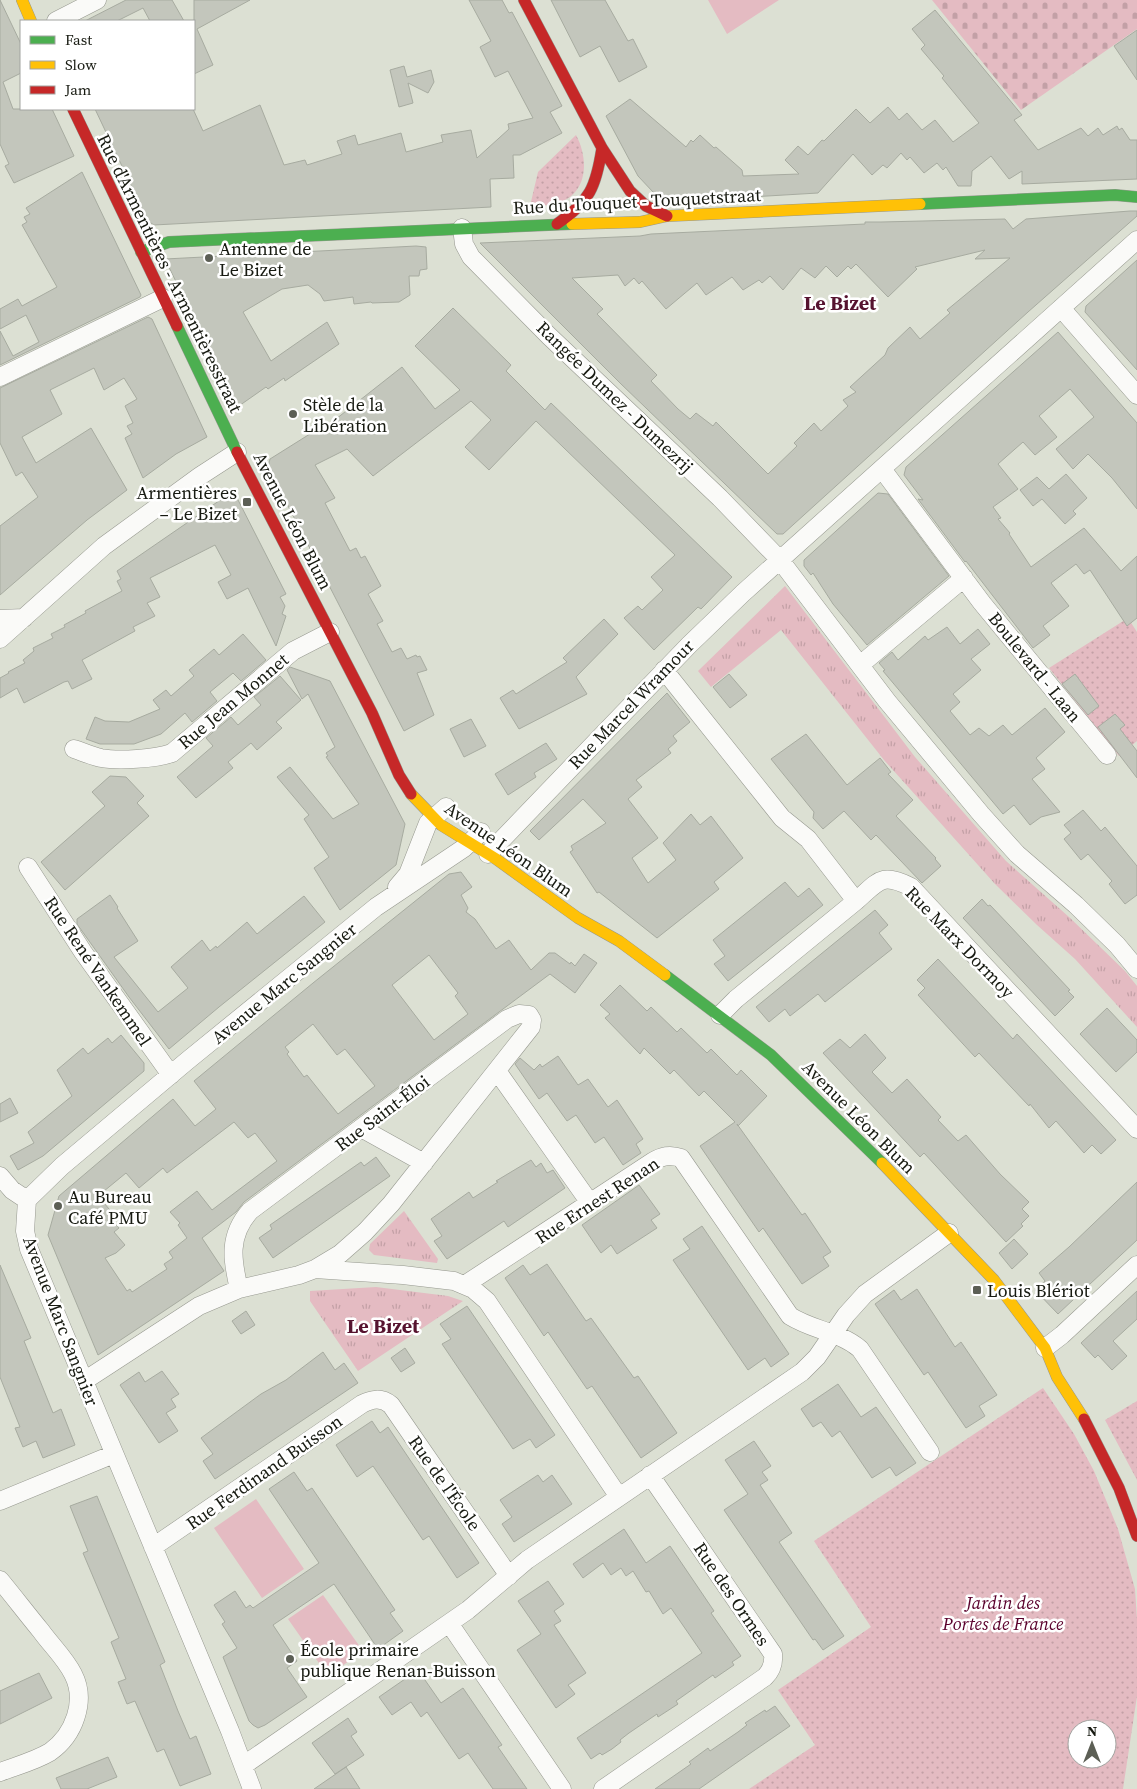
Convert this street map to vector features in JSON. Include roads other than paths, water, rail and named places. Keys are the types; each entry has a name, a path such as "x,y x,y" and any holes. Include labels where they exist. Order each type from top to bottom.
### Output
{"main road":[{"path":"22,0 31,20"},
{"path":"524,0 602,148 635,198 649,210 667,216"},
{"name":"Rue d'Armentières - Armentièresstraat","path":"72,110 237,452"},
{"path":"558,224 577,210 590,194 598,174 602,148"},
{"name":"Rue du Touquet - Touquetstraat","path":"142,252 169,242 462,228 640,222 667,216 1115,195 1137,197"},
{"name":"Avenue Léon Blum","path":"237,452 372,713 389,753 408,790 444,810 450,831 474,833 498,850 578,918 619,941 771,1055 824,1106 994,1280 1045,1348 1066,1370"},
{"name":"Avenue Léon Blum","path":"372,713 408,765"},
{"name":"Avenue Léon Blum","path":"474,833 498,850"},
{"name":"Avenue Léon Blum","path":"591,912 619,941"},
{"name":"Avenue Léon Blum","path":"1045,1348 1057,1376 1084,1418 1103,1454 1137,1536"}],"street":[{"path":"58,20 97,0"},
{"name":"Rangée Dumez - Dumezrij","path":"462,228 464,244 471,257 549,336 720,498 780,560 887,701 1017,854 1076,905 1117,945 1137,969"},
{"name":"Rue Marcel Wramour","path":"498,850 664,670 780,560 1137,240"},
{"path":"0,377 163,298"},
{"path":"1061,308 1137,395"},
{"path":"0,639 104,546 200,476 237,452"},
{"name":"Boulevard - Laan","path":"882,468 982,603 1106,755"},
{"path":"860,666 964,578"},
{"path":"0,619 24,618"},
{"name":"Rue Jean Monnet","path":"74,749 92,755 112,758 157,757 172,753 293,651 330,632"},
{"path":"664,670 782,818 808,839 856,901"},
{"name":"Avenue Marc Sangnier","path":"385,900 408,874 425,829 444,810"},
{"name":"Avenue Marc Sangnier","path":"252,1789 244,1765 30,1249 25,1231 27,1200 62,1166 171,1074 385,900 474,833"},
{"name":"Rue René Vankemmel","path":"28,866 82,952 171,1074"},
{"name":"Rue Marx Dormoy","path":"720,1015 736,999 883,880 895,879 911,887 1137,1129"},
{"name":"Rue Saint-Éloi","path":"84,1381 199,1306 239,1290 291,1278 315,1269 340,1254 365,1232 391,1204 497,1071 531,1027 532,1020 528,1014 520,1014 507,1019 250,1211 238,1228 233,1250 239,1290"},
{"path":"497,1071 590,1203"},
{"path":"361,1128 424,1163"},
{"name":"Rue Ernest Renan","path":"466,1284 660,1158 674,1156 681,1158 790,1316 806,1325 853,1343 865,1355 930,1452"},
{"path":"0,1176 12,1190 27,1200"},
{"path":"244,1765 479,1602 527,1560 802,1372 811,1364 846,1316 865,1294 949,1234"},
{"path":"1045,1348 1062,1335 1137,1265"},
{"path":"315,1269 412,1275 466,1284 478,1292 487,1301 619,1496"},
{"name":"Rue Ferdinand Buisson","path":"153,1547 362,1404 376,1399"},
{"name":"Rue de l'École","path":"376,1399 384,1400 391,1405 509,1576"},
{"path":"0,1501 114,1454"},
{"name":"Rue des Ormes","path":"603,1789 765,1677 772,1668 773,1663 773,1654 650,1475"},
{"path":"0,1580 68,1665 78,1686 78,1707 71,1728 58,1745 40,1757 0,1772"},
{"path":"450,1623 562,1789"}],"place":[{"name":"Antenne de Le Bizet","path":"209,258"},
{"name":"Stèle de la Libération","path":"293,414"},
{"name":"Armentières – Le Bizet","path":"247,502"},
{"name":"Au Bureau Café PMU","path":"58,1206"},
{"name":"Louis Blériot","path":"977,1290"},
{"name":"École primaire publique Renan-Buisson","path":"290,1659"}],"district":[{"name":"Le Bizet","path":"840,303"},
{"name":"Le Bizet","path":"383,1326"}],"park label":[{"name":"Jardin des Portes de France","path":"1003,1612"}]}
